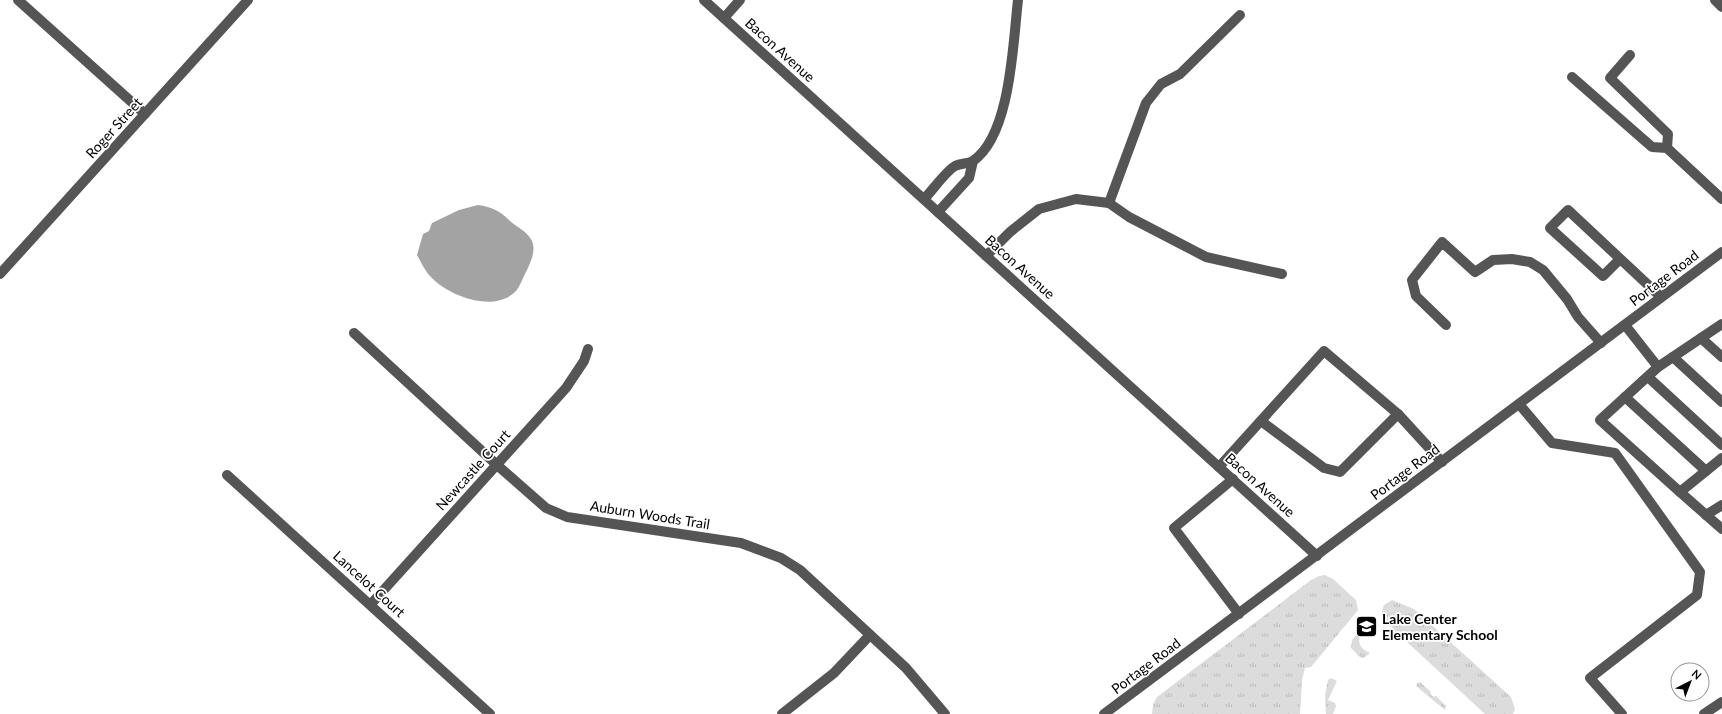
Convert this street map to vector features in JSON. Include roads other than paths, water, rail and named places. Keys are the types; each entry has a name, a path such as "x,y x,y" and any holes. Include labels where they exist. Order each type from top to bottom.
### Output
{"street":[{"path":"18,0 145,114"},
{"name":"Roger Street","path":"0,274 248,0"},
{"name":"Bacon Avenue","path":"704,0 1317,556"},
{"path":"724,18 740,0"},
{"path":"938,212 969,178 973,161 986,146 998,125 1007,95 1018,0"},
{"path":"1715,0 1722,7"},
{"path":"1108,203 1146,103 1161,84 1180,74 1240,15"},
{"path":"1630,55 1610,78 1668,134 1667,148"},
{"path":"1572,77 1652,147 1667,148 1722,199"},
{"path":"924,199 954,166 973,161"},
{"path":"986,256 1010,232 1039,209 1076,199 1108,203 1129,217 1206,257 1282,274"},
{"path":"1620,259 1603,276 1550,228 1568,210 1662,297"},
{"path":"1446,325 1416,296 1412,280 1442,242 1475,272 1493,260 1512,259 1530,262 1543,270 1567,299 1578,318 1601,343"},
{"name":"Portage Road","path":"1104,714 1722,252"},
{"path":"1722,324 1658,367 1600,420 1722,529"},
{"path":"1625,325 1658,367"},
{"name":"Auburn Woods Trail","path":"354,333 497,465 546,508 567,517 741,543 781,558 800,570 906,668 945,714"},
{"path":"1701,338 1722,357"},
{"name":"Newcastle Court","path":"371,604 566,388 584,361 588,350"},
{"path":"1219,467 1324,351 1398,414 1442,462"},
{"path":"1673,357 1722,402"},
{"path":"1648,377 1722,445"},
{"path":"1625,397 1706,471"},
{"path":"1519,404 1552,443 1614,453 1700,572 1697,595 1590,678 1622,714"},
{"path":"1261,421 1324,468 1340,472 1398,414"},
{"path":"1680,492 1722,458"},
{"name":"Lancelot Court","path":"227,475 371,604 490,714"},
{"path":"1233,479 1174,528 1239,614"},
{"path":"1706,515 1722,505"},
{"path":"782,714 834,673 870,635"},
{"path":"1704,714 1722,702"}],"place":[{"name":"Lake Center Elementary School","path":"1366,627"}]}
